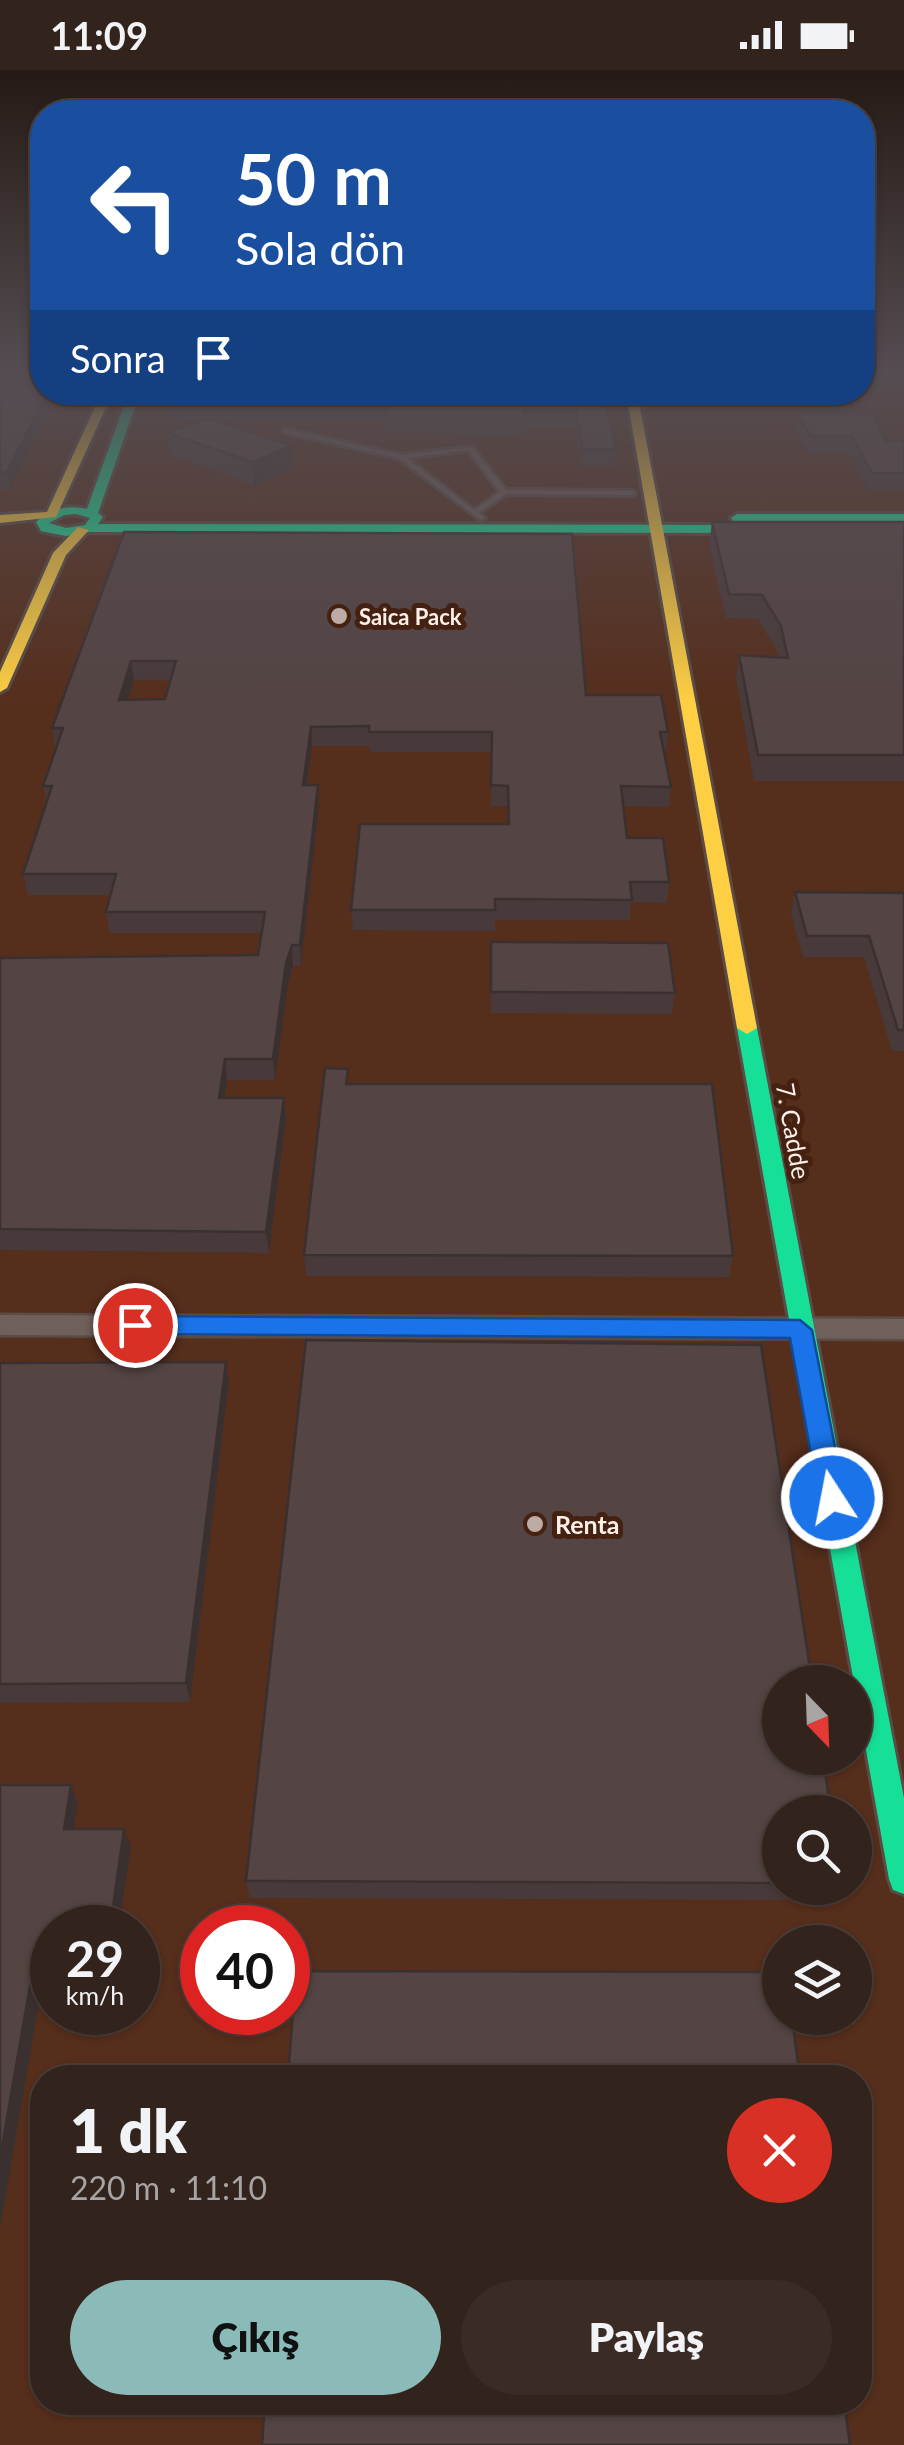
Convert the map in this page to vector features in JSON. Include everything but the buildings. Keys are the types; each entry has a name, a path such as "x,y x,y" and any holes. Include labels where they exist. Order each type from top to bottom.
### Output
{"street":[{"path":"0,637 65,483"},
{"path":"0,688 60,553 90,522 103,483"},
{"name":"7. Cadde","path":"650,483 800,1330 904,1879"},
{"path":"0,519 47,521 66,532 90,522 478,516 904,529"},
{"path":"90,522 658,523 904,518"},
{"path":"0,529 47,521"},
{"path":"0,1325 904,1329"}],"lane":[{"path":"435,483 478,516 504,492 632,493"},
{"path":"497,483 504,492"}],"shaded area":[{"path":"0,483 904,483 904,2445 0,2445"}],"traffic: fast":[{"path":"92,513 103,483"},
{"path":"89,528 97,517 76,510 55,514 42,522 46,528 66,532 89,528 763,529"},
{"path":"737,518 904,518"},
{"path":"747,1028 904,1879"}],"traffic: slow":[{"path":"52,514 66,483"},
{"path":"648,483 747,1028"},
{"path":"0,519 47,516"},
{"path":"0,688 60,553 83,530"}],"place":[{"name":"Saica Pack","path":"339,616"},
{"name":"Renta","path":"535,1524"}],"route":[{"path":"135,1325 800,1330 832,1498"}]}
